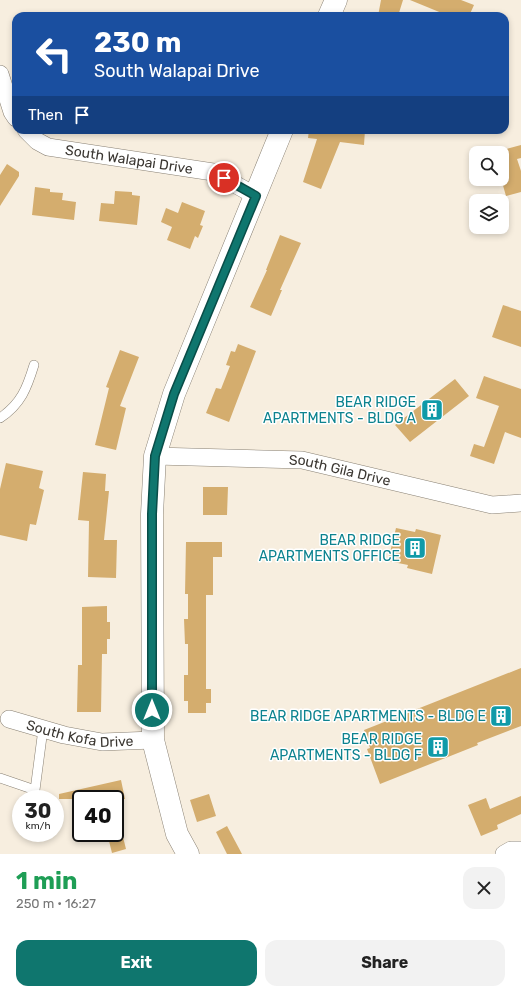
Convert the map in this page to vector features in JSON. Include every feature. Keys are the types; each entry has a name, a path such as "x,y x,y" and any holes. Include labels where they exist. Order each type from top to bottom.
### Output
{"street":[{"path":"331,12 336,0"},
{"path":"0,74 12,112"},
{"name":"South Walapai Drive","path":"30,134 37,141 48,147 213,172 256,196"},
{"path":"188,854 177,834 153,740 152,514 155,456 174,394 280,134"},
{"name":"South Gila Drive","path":"155,456 302,460 492,504 521,503"},
{"name":"South Kofa Drive","path":"9,719 64,735 102,742 153,740"},
{"path":"504,854 511,850 521,850"}],"lane":[{"path":"0,418 8,413 22,398 34,365"},
{"path":"0,778 35,790 43,729"}],"building":[{"path":"381,0 403,0 399,12 379,12"},
{"path":"410,0 461,0 474,5 471,12 439,12"},
{"path":"308,134 365,134 364,145 340,142 321,189 303,182 317,139 308,138"},
{"path":"521,145 521,158 517,159 521,171 521,192 509,195 505,194 503,186 509,186 509,148"},
{"path":"7,164 19,172 19,176 0,206 0,175"},
{"path":"35,187 50,189 50,192 63,193 62,200 76,202 74,220 32,215"},
{"path":"115,191 132,192 132,195 140,196 137,225 99,221 101,203 114,204"},
{"path":"182,202 205,211 200,225 203,226 198,238 195,236 190,249 167,240 172,227 161,222 166,208 178,213"},
{"path":"280,235 301,243 280,290 282,290 271,316 250,307 267,270"},
{"path":"503,305 521,311 521,347 492,337"},
{"path":"238,344 256,351 229,422 206,413 216,388 221,389 230,366 226,365 231,351 235,352"},
{"path":"120,350 139,357 120,406 126,408 116,450 95,445 109,388 106,387"},
{"path":"484,376 521,389 521,438 505,432 494,464 470,456 474,444 484,447 499,406 476,398"},
{"name":"BEAR RIDGE APARTMENTS - BLDG A","path":"455,379 469,396 410,442 395,425"},
{"path":"6,463 43,471 39,488 44,490 36,525 30,524 27,541 0,535 0,489"},
{"path":"83,472 106,474 105,491 109,491 104,540 117,540 116,578 88,577 89,521 78,520"},
{"path":"203,487 228,487 227,515 203,515"},
{"name":"BEAR RIDGE APARTMENTS OFFICE","path":"396,528 415,532 416,529 441,535 432,574 407,568 408,565 388,561"},
{"path":"186,542 222,542 222,557 213,557 213,595 206,595 206,689 211,689 211,703 206,703 206,713 188,713 188,701 184,701 184,675 188,675 188,644 185,644 184,619 188,619 188,594 185,594"},
{"path":"107,606 107,622 110,622 110,639 107,639 107,654 102,654 101,712 77,712 78,665 82,665 82,607"},
{"path":"521,668 521,726 477,743 478,745 380,784 367,749 370,748 364,730"},
{"path":"121,780 123,790 77,790"},
{"path":"72,791 72,799 64,799 64,793"},
{"path":"209,794 216,816 197,822 190,800"},
{"path":"521,796 521,814 497,825 498,829 481,836 468,805 486,798 490,809"},
{"path":"227,826 242,854 227,854 216,832"},
{"path":"124,841 126,849 112,853 109,842"}],"place":[{"name":"BEAR RIDGE APARTMENTS - BLDG A","path":"432,410"},
{"name":"BEAR RIDGE APARTMENTS OFFICE","path":"415,548"},
{"name":"BEAR RIDGE APARTMENTS - BLDG E","path":"501,716"},
{"name":"BEAR RIDGE APARTMENTS - BLDG F","path":"438,747"}],"route":[{"path":"152,710 152,514 155,456 174,394 256,196 224,178"}]}
